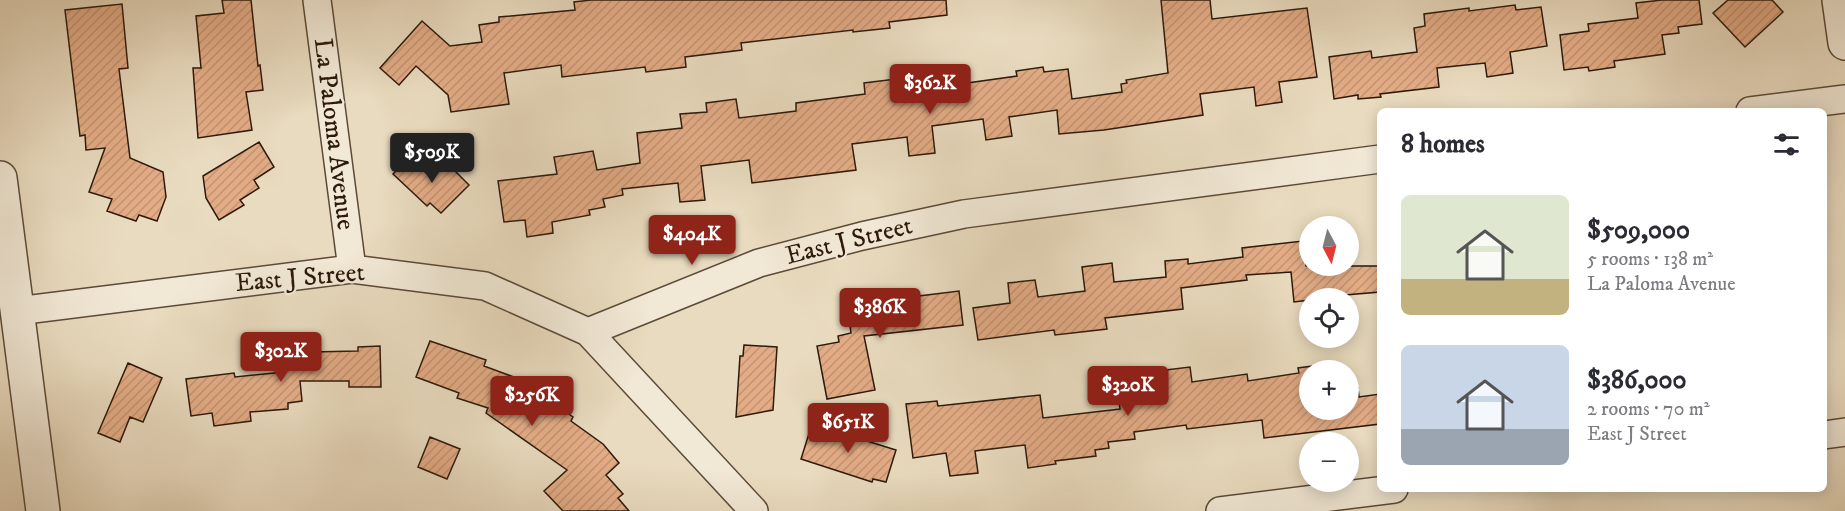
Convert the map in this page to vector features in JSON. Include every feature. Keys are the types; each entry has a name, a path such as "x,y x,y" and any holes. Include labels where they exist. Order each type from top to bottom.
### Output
{"street":[{"name":"La Paloma Avenue","path":"317,0 352,269"},
{"path":"1839,0 1845,44"},
{"path":"1774,108 1845,99"},
{"name":"East J Street","path":"17,311 352,269 485,286 588,332 759,263 862,236 963,214 1377,159"},
{"path":"0,178 42,511"},
{"path":"588,332 754,511"},
{"path":"1827,435 1845,432"},
{"path":"1220,511 1377,491"}],"building":[{"path":"222,0 251,0 263,90 246,92 252,130 198,138 193,68 201,68 196,16 224,13"},
{"path":"591,0 946,0 947,15 889,22 890,28 741,43 742,50 685,57 686,67 646,72 645,67 562,77 561,65 504,73 509,104 451,112 448,95 416,66 399,85 380,68 422,21 450,46 482,42 479,25 499,22 499,17 575,10 574,2"},
{"path":"1161,0 1210,0 1212,19 1307,8 1317,77 1279,82 1282,102 1256,106 1254,87 1200,94 1203,115 1104,130 1059,134 1057,110 1009,117 1012,136 986,140 983,119 932,126 935,153 909,156 907,137 852,144 856,170 752,183 749,160 701,166 705,200 680,202 678,183 622,189 623,195 603,199 605,207 589,210 590,215 552,222 553,233 527,237 525,220 504,222 498,181 557,174 554,157 593,151 597,170 640,163 637,133 682,128 680,114 707,112 706,103 736,99 739,118 796,111 796,103 865,94 864,83 896,79 897,84 916,82 917,90 1017,76 1016,71 1043,67 1044,72 1068,69 1072,99 1122,92 1121,84 1127,83 1126,80 1168,73"},
{"path":"1699,0 1702,24 1678,27 1679,33 1662,35 1665,54 1614,61 1615,67 1589,71 1588,67 1564,70 1560,35 1589,31 1588,24 1638,18 1636,3"},
{"path":"1728,0 1772,0 1783,12 1745,47 1713,13"},
{"path":"122,4 128,68 119,69 130,158 163,172 166,197 157,221 139,215 136,221 107,211 112,199 89,192 105,148 86,150 85,135 80,136 65,10"},
{"path":"1515,5 1516,10 1541,7 1547,46 1510,52 1513,73 1487,77 1485,63 1437,68 1439,87 1380,94 1381,97 1358,99 1358,95 1334,99 1329,57 1371,51 1372,58 1417,52 1414,28 1425,26 1424,14"},
{"path":"259,142 274,167 254,180 259,188 240,200 244,205 219,220 206,198 203,176"},
{"path":"410,157 429,176 444,160 469,185 441,213 430,203 427,206 393,174"},
{"path":"1299,241 1299,276 1359,276 1359,266 1377,266 1377,292 1359,294 1359,288 1299,288 1299,301 1294,302 1291,272 1246,275 1247,280 1181,288 1183,309 1105,318 1107,329 1055,335 1054,330 978,340 973,308 1010,303 1008,283 1035,280 1038,297 1085,291 1082,267 1112,263 1114,282 1166,277 1165,261 1188,259 1188,264 1243,257 1242,248"},
{"path":"959,291 963,325 864,336 875,390 827,399 817,346 839,342 838,336 851,333 848,313 919,302 919,296"},
{"path":"430,341 486,360 484,366 519,379 573,417 571,421 603,444 619,463 606,475 623,494 618,498 629,511 563,511 544,491 567,470 486,413 488,408 457,398 459,393 416,377"},
{"path":"310,343 311,352 358,351 358,347 380,346 381,387 349,387 349,381 300,381 302,401 288,403 288,409 250,412 251,421 214,426 212,413 191,416 186,379 234,373 235,377 284,372 281,347"},
{"path":"744,345 777,347 773,410 736,417 740,356 743,356"},
{"path":"128,363 162,378 143,422 130,417 120,442 98,433"},
{"path":"1190,367 1192,382 1247,374 1248,381 1299,373 1299,420 1359,420 1359,397 1377,394 1377,424 1264,438 1262,420 1187,429 1186,425 1134,432 1135,439 1108,442 1109,448 1095,450 1096,456 1055,461 1056,464 1028,468 1025,445 975,451 978,473 950,476 946,453 913,458 906,404 937,401 938,406 1040,395 1043,418 1120,409 1116,376"},
{"path":"812,424 896,450 886,482 873,479 872,482 801,459"},
{"path":"430,437 460,449 447,479 418,467"}]}
